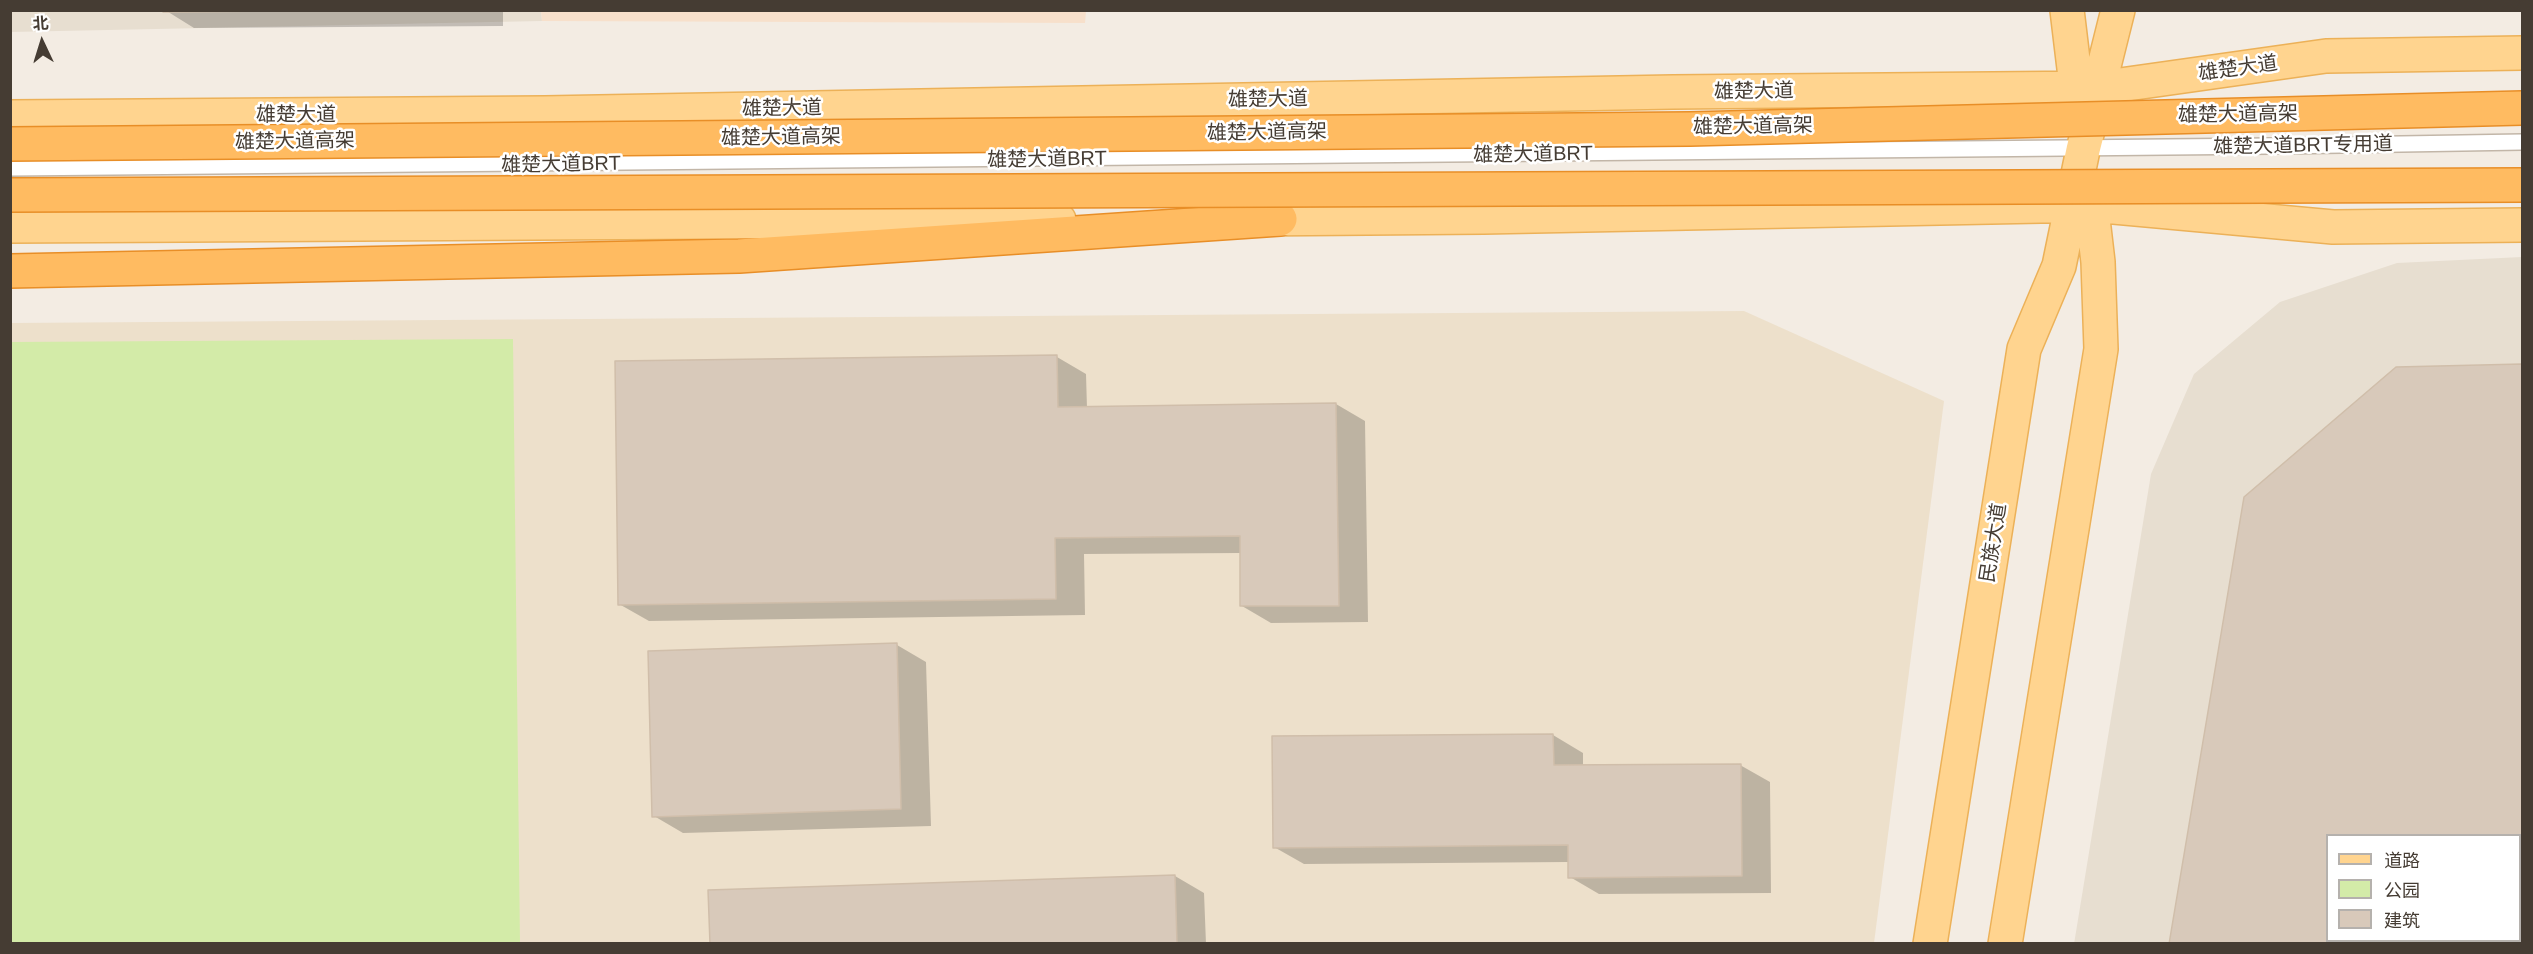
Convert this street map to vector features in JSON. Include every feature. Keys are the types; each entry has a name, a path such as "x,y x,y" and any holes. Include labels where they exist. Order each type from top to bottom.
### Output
{"highway":[{"name":"雄楚大道高架","path":"10,144 1690,129 2523,108"},
{"path":"10,195 2523,185"},
{"path":"10,271 739,256 1280,219"}],"main road":[{"name":"民族大道","path":"2067,10 2088,88"},
{"name":"民族大道","path":"1930,944 2024,349 2059,266 2081,205 2088,88 2118,10"},
{"name":"雄楚大道","path":"10,117 557,113 1673,92 2088,88 2325,56 2523,53"},
{"name":"民族大道","path":"2005,944 2101,349 2098,262 2081,205"},
{"path":"10,226 1484,217 2081,205 2333,227 2523,225"}],"lane":[{"name":"雄楚大道BRT专用道","path":"2083,150 2523,142"},
{"name":"雄楚大道BRT","path":"10,168 457,166 2083,150"}],"shaded area":[{"path":"541,10 542,21 11,32 10,11"},
{"path":"541,10 1086,11 1085,23 542,21"},
{"path":"2522,257 2522,943 2074,944 2151,474 2194,374 2280,302 2397,263"},
{"path":"1744,311 1944,401 1874,943 11,943 10,323"}],"green space":[{"path":"513,339 520,943 11,943 11,342"}],"building":[{"path":"163,10 389,10 163,12"},
{"path":"1057,355 1058,407 1336,403 1339,606 1240,606 1240,536 1055,538 1056,599 618,605 615,361"},
{"path":"2522,364 2522,944 2169,944 2244,497 2396,367"},
{"path":"897,643 901,809 652,817 648,651"},
{"path":"1553,734 1554,765 1741,764 1742,876 1568,878 1568,845 1273,848 1272,736"},
{"path":"1175,875 1177,944 710,944 708,890"}]}
